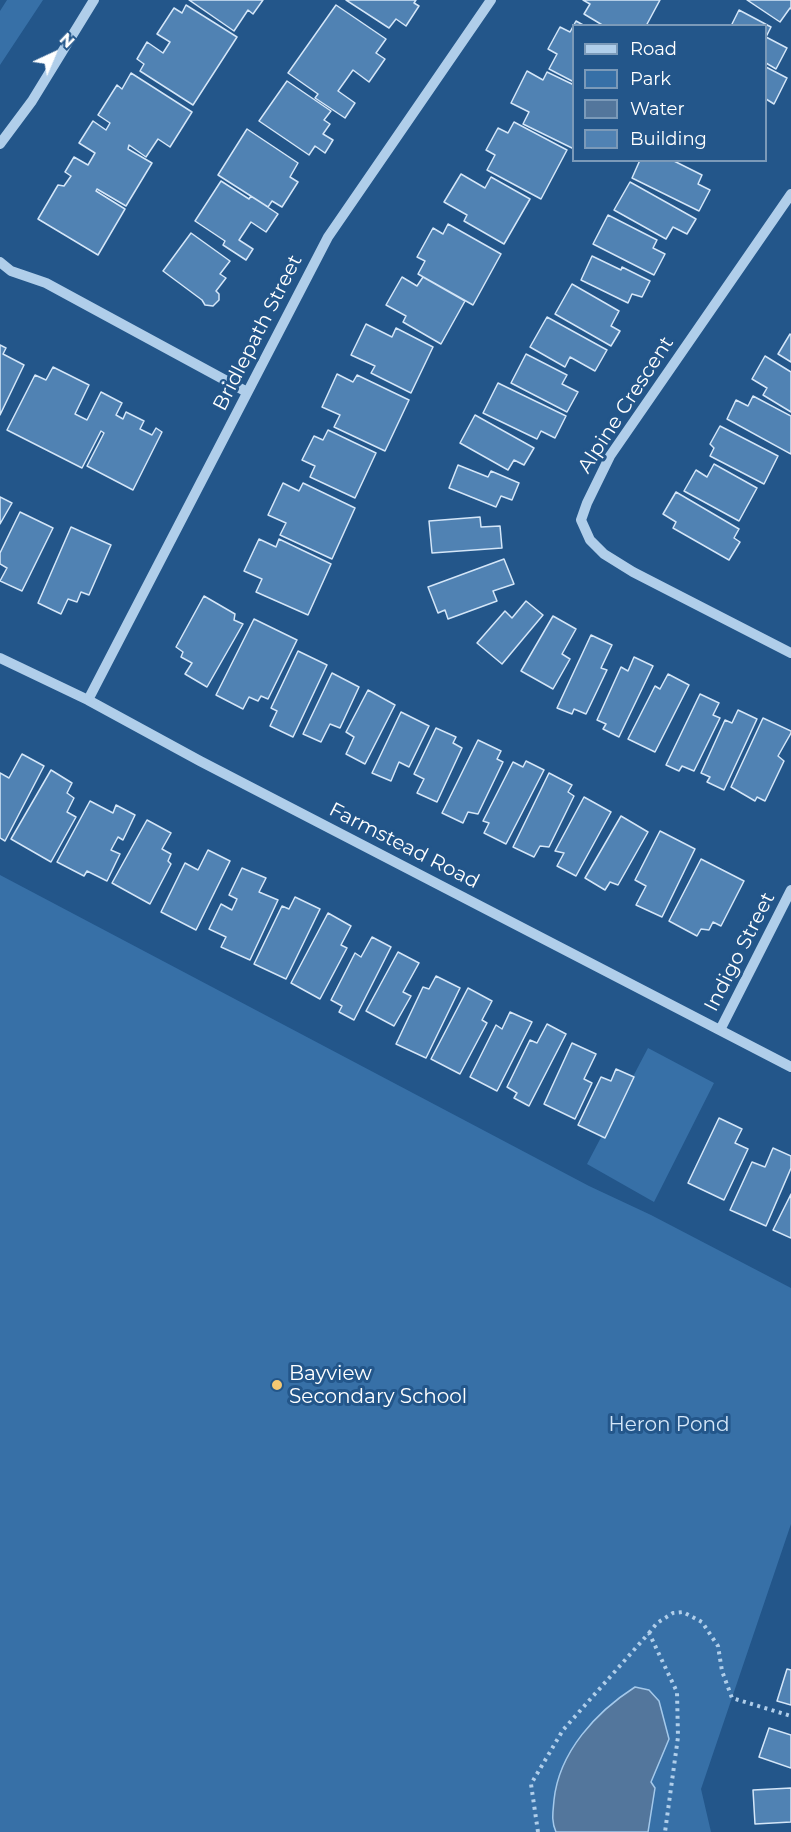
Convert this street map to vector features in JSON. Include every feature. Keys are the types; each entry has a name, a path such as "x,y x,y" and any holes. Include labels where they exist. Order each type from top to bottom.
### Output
{"street":[{"path":"0,144 32,101 94,0"},
{"name":"Bridlepath Street","path":"88,700 328,237 491,0"},
{"name":"Alpine Crescent","path":"791,194 610,456 587,502 581,520 590,540 604,554 633,572 791,653"},
{"path":"0,262 11,271 46,283 247,392"},
{"name":"Farmstead Road","path":"0,658 88,700 210,766 791,1067"},
{"name":"Indigo Street","path":"720,1030 791,890"}],"path":[{"path":"538,1832 531,1784 563,1730 657,1623 673,1613 683,1612 702,1622 718,1646 722,1671 732,1698 791,1716"},
{"path":"649,1633 677,1692 678,1737 665,1832"}],"green space":[{"path":"7,0 43,0 0,65 0,11"},
{"name":"Bayview Secondary School","path":"0,875 589,1186 651,1215 791,1288 791,1524 701,1789 711,1832 0,1832"},
{"path":"648,1048 714,1083 654,1202 587,1164"}],"water":[{"path":"635,1687 649,1690 659,1701 669,1739 651,1782 655,1788 648,1832 556,1832 553,1824 554,1800 563,1766 582,1735 594,1721"}],"building":[{"path":"189,0 263,0 253,14 248,10 234,31"},
{"path":"346,0 416,0 414,3 419,6 406,26 396,19 389,28"},
{"path":"583,0 660,0 647,24 601,24 584,14 590,4"},
{"path":"747,0 791,0 791,9 780,22"},
{"path":"186,5 237,37 193,105 140,71 144,64 137,59 147,42 163,53 170,42 157,34 174,8 182,13"},
{"path":"336,5 386,39 376,53 385,59 369,82 353,70 338,91 355,103 345,118 315,98 318,94 288,73"},
{"path":"739,10 765,24 732,24"},
{"path":"560,27 570,32 572,28 572,81 549,69 557,54 548,49"},
{"path":"767,38 787,48 776,69 767,64"},
{"path":"767,68 787,78 774,104 767,100"},
{"path":"527,71 543,80 547,72 572,84 572,148 523,124 529,112 511,103"},
{"path":"131,73 192,112 170,147 158,139 146,157 129,145 128,149 152,163 126,206 97,189 96,191 125,209 98,255 38,219 58,185 64,186 71,176 65,172 74,157 88,165 95,153 79,143 93,121 106,130 110,123 98,115 117,85 122,89"},
{"path":"287,81 331,111 324,120 330,124 323,134 333,140 325,153 315,146 309,155 259,121"},
{"path":"514,122 567,150 541,199 487,170 495,155 486,150 498,128 508,133"},
{"path":"247,129 298,163 290,177 298,182 282,207 272,201 268,207 218,175"},
{"path":"639,162 676,162 702,175 698,184 710,190 699,211 632,178"},
{"path":"461,174 485,188 491,177 530,199 504,244 464,221 467,215 444,202"},
{"path":"221,181 249,199 251,196 278,214 266,232 251,222 239,240 253,249 246,260 223,245 225,241 195,221"},
{"path":"630,182 696,219 687,234 673,227 666,239 614,210"},
{"path":"608,215 657,240 653,248 665,254 654,275 593,244"},
{"path":"448,224 501,254 473,305 418,274 425,261 417,257 433,228 443,234"},
{"path":"191,233 230,261 220,274 226,278 216,291 219,294 219,300 213,306 205,305 202,300 163,271"},
{"path":"592,256 650,281 642,297 632,294 628,303 581,280"},
{"path":"402,277 417,286 423,277 465,301 441,344 403,322 406,316 386,305"},
{"path":"572,284 619,311 611,326 620,331 611,346 555,314"},
{"path":"547,317 607,350 595,371 570,357 565,367 530,347"},
{"path":"366,324 392,337 396,328 433,347 411,393 371,373 375,366 351,355"},
{"path":"791,335 791,362 778,354"},
{"path":"0,345 6,348 3,354 24,365 0,415"},
{"path":"526,354 567,375 562,384 578,392 567,412 511,383"},
{"path":"765,356 791,372 791,412 763,395 767,388 752,379"},
{"path":"53,367 89,385 75,414 87,420 101,392 122,403 116,415 123,419 126,412 144,421 140,429 152,435 156,428 162,432 133,490 87,466 104,433 101,431 82,468 7,430 35,375 46,380"},
{"path":"337,374 353,382 357,375 409,400 385,451 334,427 340,415 322,407"},
{"path":"498,383 566,416 555,438 541,431 537,439 483,413"},
{"path":"753,396 791,416 791,454 727,419 736,400 748,406"},
{"path":"475,415 534,448 524,465 514,460 508,470 460,443"},
{"path":"720,426 778,456 764,484 710,456 714,448 710,444"},
{"path":"328,430 376,453 355,498 310,477 315,466 302,460 314,436 323,440"},
{"path":"714,464 757,488 739,521 684,491 696,470 707,477"},
{"path":"458,465 488,477 491,471 519,483 512,500 501,496 496,507 449,488"},
{"path":"283,483 299,491 303,483 355,508 332,559 280,535 286,523 268,515"},
{"path":"676,492 739,529 734,538 740,542 729,560 673,528 676,522 663,514"},
{"path":"0,497 12,503 0,524"},
{"path":"20,512 53,528 22,591 0,581 7,568 0,564 0,553"},
{"path":"480,517 481,527 500,526 502,548 432,553 429,521"},
{"path":"71,527 111,545 89,595 81,592 77,602 68,599 61,614 38,603"},
{"path":"259,539 276,547 279,539 331,564 308,615 256,592 262,579 244,571"},
{"path":"504,559 514,584 493,591 497,601 448,619 445,610 438,613 428,587"},
{"path":"204,596 235,614 234,620 243,624 207,687 185,674 192,663 181,657 183,652 176,647"},
{"path":"526,601 543,615 502,664 477,643 505,611 512,618"},
{"path":"553,616 576,629 562,654 570,659 553,689 521,671"},
{"path":"254,619 297,640 268,699 261,696 258,701 249,697 243,709 216,695"},
{"path":"591,635 612,645 601,668 607,670 586,714 574,709 572,714 557,708"},
{"path":"298,651 327,665 293,737 270,726 277,711 271,708"},
{"path":"634,657 653,666 619,737 603,729 606,724 597,720 621,667 628,671"},
{"path":"332,673 359,687 340,728 330,724 321,742 303,734"},
{"path":"668,674 689,685 655,752 628,739 655,686 660,689"},
{"path":"368,690 395,705 365,764 346,754 354,737 346,732"},
{"path":"700,694 719,703 713,715 720,718 694,771 682,766 679,771 666,765"},
{"path":"738,710 757,719 724,790 707,782 710,777 701,773 725,720 732,723"},
{"path":"401,712 429,726 409,767 399,762 391,781 372,773"},
{"path":"763,718 791,733 778,756 784,761 765,801 757,797 755,801 731,787"},
{"path":"436,728 456,737 453,743 462,748 437,802 417,793 424,779 414,774"},
{"path":"478,740 501,751 497,759 503,762 478,814 468,812 463,823 442,813"},
{"path":"22,754 44,766 5,841 0,838 0,773 9,778"},
{"path":"526,761 544,770 506,844 484,833 489,823 483,821 513,762 523,767"},
{"path":"51,770 72,783 67,793 74,798 67,812 76,817 51,862 11,839"},
{"path":"549,773 572,785 568,792 574,796 549,847 540,846 534,857 513,847"},
{"path":"584,797 611,812 576,876 557,866 564,853 555,851"},
{"path":"90,801 113,813 116,805 135,815 123,840 118,837 111,850 120,854 107,881 87,871 84,876 57,862"},
{"path":"621,816 648,832 618,885 610,882 605,890 585,878"},
{"path":"147,820 171,833 162,849 171,854 168,861 171,864 150,904 112,883"},
{"path":"660,831 695,849 662,917 636,905 646,886 635,880"},
{"path":"208,850 230,861 196,930 161,912 185,863 198,870"},
{"path":"701,859 744,881 721,926 713,922 709,930 701,929 697,936 669,921"},
{"path":"242,868 266,878 259,892 278,900 250,960 221,947 226,937 209,929 221,904 232,910 237,899 229,895"},
{"path":"295,897 320,909 286,979 254,964 282,906 289,909"},
{"path":"328,913 351,926 341,945 347,948 320,999 291,983"},
{"path":"372,937 391,947 354,1020 339,1012 342,1006 331,1000 355,953 361,957"},
{"path":"398,952 419,963 403,992 411,996 394,1026 366,1011"},
{"path":"436,976 460,988 426,1058 396,1044 423,987 429,989"},
{"path":"468,988 492,1001 482,1020 487,1023 460,1074 431,1059"},
{"path":"510,1012 532,1022 497,1091 470,1077 496,1025 502,1029"},
{"path":"547,1024 566,1034 529,1106 514,1098 517,1093 507,1087 530,1040 537,1043"},
{"path":"572,1043 596,1054 584,1079 592,1083 575,1119 544,1104"},
{"path":"616,1069 634,1077 605,1138 578,1125 601,1077 611,1081"},
{"path":"719,1118 742,1129 735,1143 748,1149 724,1200 688,1183"},
{"path":"773,1148 791,1156 791,1168 766,1226 730,1210 752,1162 765,1167"},
{"path":"791,1194 791,1238 773,1230"},
{"path":"787,1669 791,1670 791,1705 777,1701"},
{"path":"769,1728 791,1735 791,1768 759,1757"},
{"path":"791,1788 791,1822 755,1824 753,1790"}],"place":[{"name":"Bayview Secondary School","path":"277,1385"}],"park label":[{"name":"Heron Pond","path":"669,1425"}]}
